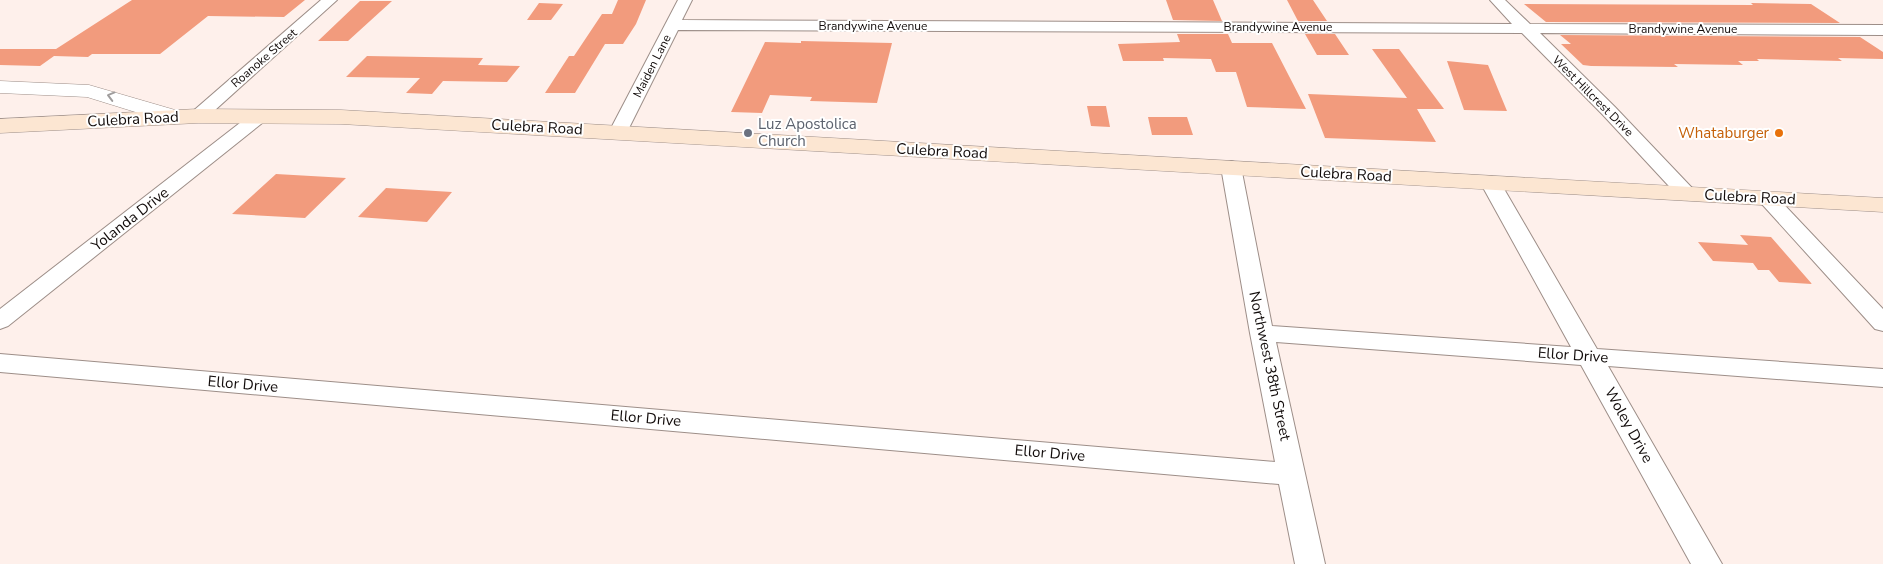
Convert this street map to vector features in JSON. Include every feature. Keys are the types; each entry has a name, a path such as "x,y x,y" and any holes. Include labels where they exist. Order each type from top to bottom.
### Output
{"main road":[{"name":"Culebra Road","path":"0,126 198,116 405,120 1883,205"}],"street":[{"name":"Roanoke Street","path":"198,116 330,0"},
{"name":"Maiden Lane","path":"618,132 685,0"},
{"name":"West Hillcrest Drive","path":"1497,0 1609,112 1687,194"},
{"name":"Brandywine Avenue","path":"673,25 1883,30"},
{"path":"0,87 89,91 174,117"},
{"name":"Yolanda Drive","path":"0,322 260,116"},
{"name":"Northwest 38th Street","path":"1231,167 1262,333 1310,564"},
{"name":"Woley Drive","path":"1490,182 1707,564"},
{"path":"1767,198 1883,323"},
{"name":"Ellor Drive","path":"1262,333 1883,378"},
{"name":"Ellor Drive","path":"0,363 1292,474"}],"building":[{"path":"132,0 305,0 284,17 208,16 160,54 92,54 88,57 54,56 40,66 0,65 0,49 56,49"},
{"path":"618,0 646,0 636,24 623,44 605,44 575,93 545,93 569,56 574,56 602,14 612,14"},
{"path":"1166,0 1213,0 1222,21 1173,20"},
{"path":"1287,0 1313,0 1327,21 1298,21"},
{"path":"360,1 392,1 348,41 318,41"},
{"path":"539,3 563,4 551,20 527,20"},
{"path":"1751,3 1811,4 1840,23 1546,22 1524,4 1753,5"},
{"path":"1177,34 1228,34 1232,43 1272,43 1306,109 1247,107 1236,72 1216,72 1211,59 1163,58 1164,61 1123,61 1118,44 1180,42"},
{"path":"1305,34 1335,34 1349,55 1317,55"},
{"path":"1560,35 1860,37 1883,52 1883,59 1838,58 1842,61 1757,59 1759,61 1738,61 1743,65 1674,64 1678,67 1591,66 1583,65 1561,44 1571,44"},
{"path":"801,41 892,43 877,103 810,101 812,97 770,95 762,113 731,112 765,42 801,43"},
{"path":"1372,49 1399,49 1444,109 1417,109 1436,142 1325,138 1308,94 1407,98"},
{"path":"367,56 483,58 478,65 520,66 507,82 443,81 432,94 406,93 420,78 346,77"},
{"path":"1447,61 1488,65 1507,111 1464,110"},
{"path":"1087,106 1106,106 1110,127 1091,126"},
{"path":"1148,117 1187,117 1193,135 1152,135"},
{"path":"276,174 346,178 305,218 232,214"},
{"path":"386,188 452,192 427,222 358,217"},
{"path":"1740,235 1771,237 1812,284 1779,282 1769,270 1758,270 1753,263 1713,261 1698,242 1748,245"}],"place":[{"name":"Luz Apostolica Church","path":"748,133"},
{"name":"Whataburger","path":"1779,133"}]}
